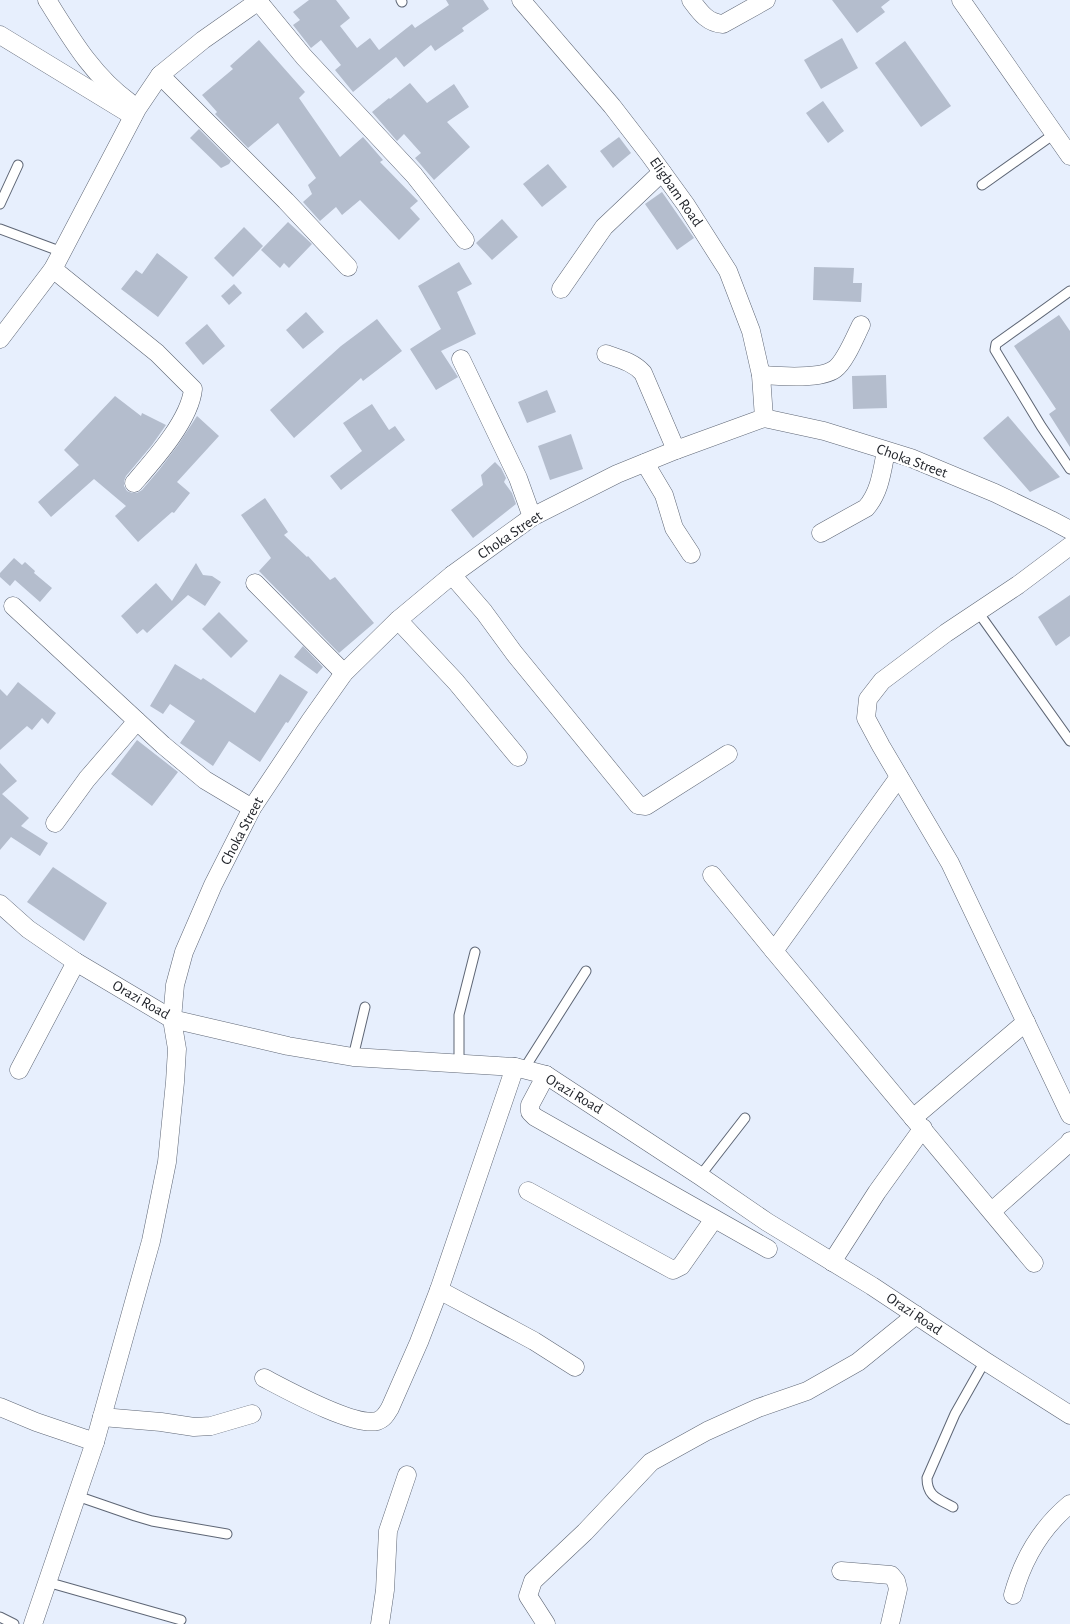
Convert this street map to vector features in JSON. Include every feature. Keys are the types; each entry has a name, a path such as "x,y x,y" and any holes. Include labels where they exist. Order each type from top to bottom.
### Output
{"street":[{"path":"46,0 93,69 135,112"},
{"name":"Eligbam Road","path":"522,0 612,106 691,212 728,271 751,331 761,375 764,418"},
{"path":"691,0 710,21 723,24 766,0"},
{"path":"961,0 1070,156"},
{"path":"0,339 53,269 135,112 160,75 203,40 259,1 304,57 414,175 465,240"},
{"path":"0,35 135,112"},
{"path":"160,75 266,181 348,267"},
{"path":"561,289 604,227 662,172"},
{"path":"53,269 157,353 192,389 192,399 180,423 160,452 134,483"},
{"path":"761,375 794,377 817,375 835,370 846,355 861,325"},
{"path":"606,354 637,366 643,373 676,450"},
{"path":"461,359 518,478 532,517"},
{"name":"Choka Street","path":"33,1624 95,1442 151,1241 166,1162 175,1082 176,1049 172,1019 175,985 184,952 213,885 252,808 344,673 398,620 452,574 532,517 618,474 676,450 764,418 824,432 911,458 995,493 1070,534"},
{"path":"821,533 866,508 871,502 880,481 886,451"},
{"path":"645,463 664,495 674,528 691,554"},
{"path":"1070,534 1018,585 946,633 882,681 868,699 866,718 950,862 1070,1115"},
{"path":"452,574 638,805 646,806 728,754"},
{"path":"255,583 344,673"},
{"path":"13,606 163,745 205,780 252,808"},
{"path":"398,620 456,682 518,757"},
{"path":"55,823 87,779 137,721"},
{"path":"774,950 899,777"},
{"path":"712,875 1034,1262"},
{"name":"Orazi Road","path":"0,904 28,929 76,962 172,1019 288,1046 353,1057 519,1068 546,1075 768,1222 1070,1415"},
{"path":"19,1070 76,962"},
{"path":"832,1262 918,1123 1026,1022"},
{"path":"264,1378 337,1414 367,1422 378,1421 384,1418 419,1342 519,1068"},
{"path":"546,1075 530,1105 530,1112 534,1117 768,1250"},
{"path":"992,1211 1069,1144 1070,1141"},
{"path":"528,1192 674,1270 681,1266 714,1219"},
{"path":"439,1290 534,1341 575,1367"},
{"path":"546,1624 528,1596 533,1581 584,1532 651,1462 707,1431 758,1408 807,1391 858,1362 916,1316"},
{"path":"0,1407 36,1422 95,1442"},
{"path":"102,1417 194,1427 211,1426 252,1414"},
{"path":"380,1624 385,1590 388,1531 407,1475"},
{"path":"1013,1595 1019,1574 1037,1540 1055,1518 1070,1504"},
{"path":"841,1571 890,1575 896,1581 898,1589 890,1624"}],"lane":[{"path":"982,186 1054,134"},
{"path":"0,204 18,165"},
{"path":"0,229 62,252"},
{"path":"1070,291 996,344 995,350 1040,426 1070,469"},
{"path":"978,612 1070,741"},
{"path":"458,1064 459,1015 475,952"},
{"path":"519,1068 586,971"},
{"path":"353,1057 365,1007"},
{"path":"700,1176 745,1118"},
{"path":"953,1508 931,1494 927,1487 927,1478 956,1414 985,1361"},
{"path":"77,1496 152,1521 227,1534"},
{"path":"47,1582 181,1620"},
{"path":"0,1616 14,1624"}],"building":[{"path":"309,0 336,0 350,18 340,26 357,48 370,38 379,50 412,24 415,28 449,5 446,0 483,0 489,9 462,28 464,31 435,51 431,45 404,67 396,57 353,92 335,70 341,65 321,40 311,48 293,25 300,20 293,12"},
{"path":"832,0 890,0 881,7 885,12 857,33"},
{"path":"842,38 858,68 821,89 804,60"},
{"path":"259,40 305,92 299,98 340,157 363,137 383,160 380,162 418,201 410,208 420,219 399,240 360,200 342,215 336,207 320,221 303,202 312,194 308,185 316,178 278,123 248,148 215,114 217,112 202,95 233,69 230,66"},
{"path":"905,41 951,106 921,127 875,63"},
{"path":"410,83 427,103 454,84 469,107 447,122 470,147 434,180 415,158 421,153 404,134 397,141 372,112"},
{"path":"823,101 844,131 828,143 806,113"},
{"path":"199,129 231,161 229,164 221,168 190,138"},
{"path":"619,137 631,153 613,168 600,151"},
{"path":"548,164 567,187 542,207 523,184"},
{"path":"662,192 694,238 677,250 645,204"},
{"path":"502,219 518,237 492,260 476,243"},
{"path":"288,222 312,244 289,268 284,263 280,268 261,250"},
{"path":"244,227 263,246 233,277 214,258"},
{"path":"157,253 188,277 158,317 121,289 136,270 142,274"},
{"path":"459,262 472,284 457,292 476,334 441,351 458,377 436,390 410,349 441,329 418,286"},
{"path":"814,267 854,268 853,283 862,283 861,302 813,300"},
{"path":"234,284 242,293 229,305 221,296"},
{"path":"306,312 324,332 303,349 286,330"},
{"path":"1059,315 1070,331 1070,447 1049,414 1056,409 1014,346"},
{"path":"377,319 402,351 363,381 361,378 294,438 270,410 341,346"},
{"path":"207,324 225,346 203,365 185,343"},
{"path":"886,375 887,408 853,409 852,376"},
{"path":"547,390 556,412 527,423 518,402"},
{"path":"115,396 141,416 142,413 166,425 126,476 124,486 127,491 132,493 142,490 159,470 197,416 219,436 177,482 190,493 174,513 172,512 138,542 115,516 126,506 94,479 51,517 38,502 79,465 64,450"},
{"path":"372,404 389,430 395,426 405,440 341,490 330,476 362,451 343,423"},
{"path":"1008,416 1060,477 1030,492 983,438"},
{"path":"571,434 583,469 550,480 538,446"},
{"path":"495,462 501,468 506,478 504,482 512,493 516,504 473,538 451,510 483,485 481,475"},
{"path":"265,498 288,532 284,535 308,556 330,580 335,577 374,623 339,653 259,571 271,558 241,515"},
{"path":"14,558 22,565 25,562 35,571 34,573 52,588 40,602 15,580 10,586 0,577 0,573"},
{"path":"196,563 203,575 212,576 221,582 205,606 188,595 147,633 143,629 137,634 121,616 156,583 172,601"},
{"path":"1070,595 1070,636 1056,646 1038,617"},
{"path":"219,612 248,641 231,658 202,629"},
{"path":"303,646 323,667 317,674 294,657"},
{"path":"175,664 201,680 203,678 255,713 280,674 308,692 260,762 229,741 213,766 180,743 195,721 170,704 163,714 150,706"},
{"path":"18,682 56,713 48,724 42,718 32,730 27,726 0,750 0,689 7,696"},
{"path":"137,740 178,772 152,806 111,774"},
{"path":"0,763 17,781 2,794 29,818 21,826 48,843 40,856 11,837 0,850"},
{"path":"53,867 107,903 84,941 27,902"}]}
